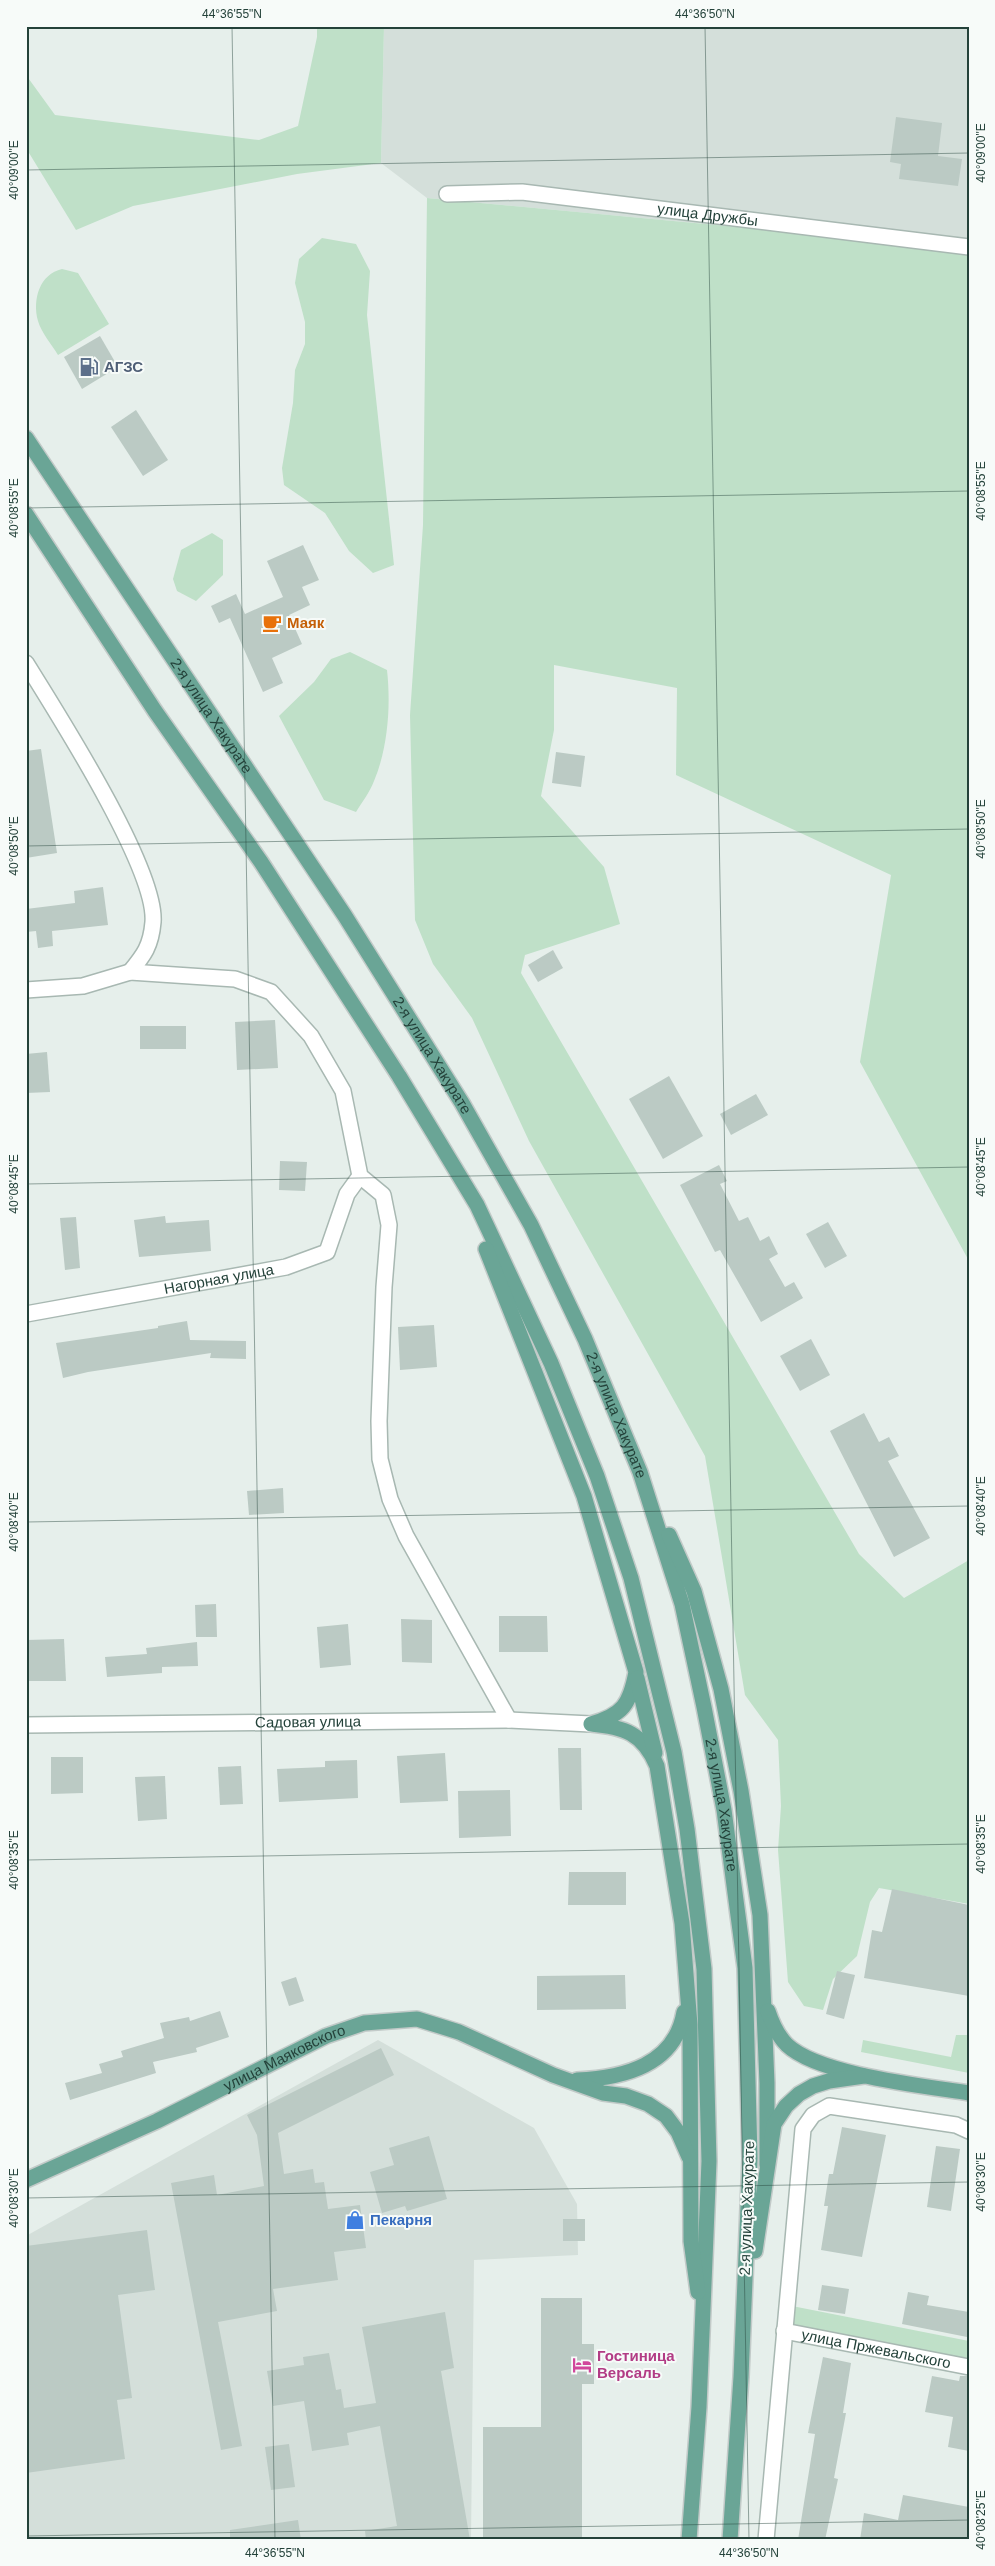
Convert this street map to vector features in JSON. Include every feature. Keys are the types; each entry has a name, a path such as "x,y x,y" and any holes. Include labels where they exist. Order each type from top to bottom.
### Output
{"main road":[{"name":"2-я улица Хакурате","path":"26,438 345,916 462,1103 530,1225 585,1339 640,1472 682,1604 704,1707 724,1810 745,1968 750,2158 743,2331 730,2540"},
{"path":"26,514 155,711 262,862 400,1076 477,1205 551,1363 597,1476 631,1578 674,1752 687,1829 704,1969 709,2161 699,2407 689,2540"},
{"path":"439,1142 501,1283 584,1496 636,1672 657,1766 680,1914 690,2025 691,2241 702,2329"},
{"path":"640,1472 694,1591 721,1689 742,1791 760,1915 764,2000 767,2165"},
{"path":"591,1724 620,1712 632,1694 636,1672"},
{"path":"591,1724 624,1730 640,1738 650,1749 657,1766"},
{"path":"573,2081 605,2079 630,2074 662,2054 681,2030 686,1977"},
{"path":"764,2000 772,2025 787,2044 813,2059 864,2076 963,2092"},
{"name":"улица Маяковского","path":"26,2180 157,2121 326,2036 364,2024 417,2019 459,2032 552,2075 573,2081"},
{"path":"743,2331 774,2124 786,2106 799,2094 829,2081 864,2076"},
{"path":"573,2081 603,2093 626,2096 648,2104 666,2116 678,2132 692,2163"}],"street":[{"name":"улица Дружбы","path":"447,194 522,192 969,247"},
{"path":"26,528 80,605 89,610"},
{"path":"26,663 101,789 148,886 154,920 148,950 130,972"},
{"path":"26,990 83,986 130,972 234,979 271,992 310,1036 343,1091 360,1176 383,1195 389,1225 378,1420 380,1459 390,1499 406,1536 509,1720"},
{"name":"Нагорная улица","path":"26,1314 286,1267 327,1252 347,1194 360,1176"},
{"name":"Садовая улица","path":"26,1725 509,1720 591,1724"},
{"path":"766,2540 803,2129 813,2115 829,2106 956,2125 969,2131"},
{"name":"улица Пржевальского","path":"784,2331 969,2367"}],"shaded area":[{"path":"384,26 969,26 969,254 867,239 427,198 381,163"},
{"path":"378,2040 534,2128 577,2204 578,2255 474,2260 471,2540 26,2540 26,2236"}],"green space":[{"path":"317,26 384,26 381,163 297,174 133,206 76,230 26,148 26,75 55,115 259,140 298,126 317,37"},
{"path":"427,198 867,239 969,254 969,1261 860,1062 891,875 676,775 677,688 554,665 554,730 541,796 604,867 620,924 525,955 521,973 859,1554 904,1598 969,1560 969,1904 879,1888 870,1902 857,1956 833,1979 823,2010 804,2006 788,1982 778,1850 781,1806 778,1740 745,1695 705,1456 529,1141 472,1018 433,964 415,920 410,715 423,525"},
{"path":"322,238 356,244 370,271 367,315 394,565 373,573 349,551 325,513 284,485 282,468 293,403 295,370 305,344 305,322 295,283 299,259"},
{"path":"62,269 78,273 109,324 58,355 39,325 36,304 43,282 48,276"},
{"path":"212,533 223,540 223,575 196,601 177,591 173,579 181,550"},
{"path":"350,652 387,670 389,697 385,741 379,768 368,793 356,812 324,800 279,716 314,682 331,659"},
{"path":"956,2035 969,2035 969,2073 861,2052 863,2040 951,2057"},
{"path":"792,2306 969,2341 969,2365 794,2328 791,2323"}],"building":[{"path":"896,117 942,123 938,156 962,159 958,186 899,179 901,164 890,162"},
{"path":"100,336 118,367 82,389 64,357"},
{"path":"136,410 168,460 143,476 111,427"},
{"name":"Маяк","path":"303,545 319,580 302,587 310,605 289,615 302,644 272,658 283,683 263,692 230,618 219,623 211,606 236,594 245,614 283,597 267,561"},
{"path":"41,749 57,853 26,858 26,751"},
{"path":"556,752 585,756 581,787 552,783"},
{"path":"103,887 108,925 52,931 53,946 38,948 36,931 26,932 26,909 75,903 74,891"},
{"path":"553,950 563,968 538,982 528,965"},
{"path":"275,1020 278,1068 237,1070 235,1022"},
{"path":"140,1026 186,1026 186,1049 140,1049"},
{"path":"47,1052 50,1092 26,1093 26,1054"},
{"path":"669,1076 703,1136 663,1159 629,1099"},
{"path":"756,1094 768,1115 731,1135 720,1114"},
{"path":"280,1161 307,1162 305,1191 279,1190"},
{"path":"719,1165 727,1181 720,1184 739,1221 748,1217 760,1241 769,1236 778,1254 769,1259 785,1287 794,1282 803,1298 761,1322 720,1250 715,1252 680,1185"},
{"path":"165,1216 166,1223 209,1220 211,1251 139,1257 134,1220"},
{"path":"76,1217 80,1268 65,1270 60,1218"},
{"path":"828,1222 847,1256 825,1268 806,1234"},
{"path":"187,1321 190,1340 246,1341 246,1359 210,1358 211,1353 88,1372 63,1378 56,1343 158,1328 158,1326"},
{"path":"434,1325 437,1367 400,1370 398,1327"},
{"path":"811,1339 830,1375 800,1391 780,1356"},
{"path":"864,1413 879,1442 889,1437 899,1456 888,1461 930,1538 894,1557 830,1431"},
{"path":"283,1488 284,1513 249,1515 247,1491"},
{"path":"216,1604 217,1637 196,1637 195,1605"},
{"path":"499,1616 547,1616 548,1652 499,1652"},
{"path":"401,1619 432,1620 432,1663 402,1662"},
{"path":"348,1624 351,1665 320,1668 317,1627"},
{"path":"64,1639 66,1681 26,1681 26,1640"},
{"path":"197,1642 198,1666 162,1667 162,1673 107,1677 105,1657 147,1654 146,1648"},
{"path":"558,1748 581,1748 582,1810 560,1810"},
{"path":"445,1753 448,1801 400,1803 397,1756"},
{"path":"51,1757 83,1757 83,1793 51,1794"},
{"path":"357,1760 358,1798 279,1802 277,1769 325,1767 325,1761"},
{"path":"241,1766 243,1804 220,1805 218,1767"},
{"path":"165,1776 167,1819 138,1821 135,1777"},
{"path":"510,1790 511,1836 459,1838 458,1791"},
{"path":"569,1872 626,1872 626,1905 568,1905"},
{"path":"892,1889 969,1905 969,1996 864,1978 872,1930 882,1932"},
{"path":"837,1971 855,1975 844,2019 826,2014"},
{"path":"625,1975 626,2009 537,2010 537,1976"},
{"path":"296,1977 304,2001 289,2006 281,1982"},
{"path":"220,2011 229,2037 196,2048 197,2052 153,2062 156,2073 70,2100 65,2083 102,2073 99,2064 123,2057 121,2051 164,2038 160,2023 189,2017 190,2021"},
{"path":"381,2048 394,2075 278,2133 284,2174 313,2169 315,2183 324,2182 328,2209 360,2205 366,2248 334,2252 338,2280 273,2289 277,2311 218,2322 242,2446 221,2450 171,2183 214,2175 217,2195 264,2186 257,2135 247,2115"},
{"path":"842,2127 886,2135 862,2257 821,2250 828,2206 824,2206 829,2174 833,2174"},
{"path":"429,2136 447,2199 407,2211 405,2206 382,2213 370,2172 394,2165 389,2148"},
{"path":"936,2146 960,2149 951,2211 927,2207"},
{"path":"563,2219 585,2219 585,2241 563,2241"},
{"path":"147,2230 155,2290 118,2295 132,2398 117,2400 125,2459 26,2473 26,2246"},
{"path":"822,2285 849,2289 845,2314 818,2310"},
{"path":"908,2292 929,2296 927,2305 969,2312 967,2337 902,2324"},
{"path":"541,2298 582,2298 582,2344 594,2344 594,2384 582,2384 582,2540 483,2540 483,2427 541,2427"},
{"path":"445,2312 454,2368 441,2371 470,2540 366,2540 365,2531 397,2526 380,2426 347,2433 349,2445 312,2451 304,2401 273,2406 267,2371 304,2365 303,2357 329,2353 336,2390 341,2389 344,2408 376,2403 362,2327"},
{"path":"823,2357 851,2363 843,2413 846,2413 834,2478 838,2479 825,2540 798,2540 815,2434 808,2433"},
{"path":"932,2376 959,2381 960,2376 969,2376 969,2451 948,2447 953,2417 925,2412"},
{"path":"289,2444 295,2487 271,2490 265,2447"},
{"path":"903,2495 969,2507 969,2540 860,2540 864,2513 898,2520"},
{"path":"298,2520 301,2540 230,2540 230,2530"}],"place":[{"name":"АГЗС","path":"89,367"},
{"name":"Маяк","path":"272,623"},
{"name":"Пекарня","path":"355,2220"},
{"name":"Гостиница Версаль","path":"582,2365"}]}
